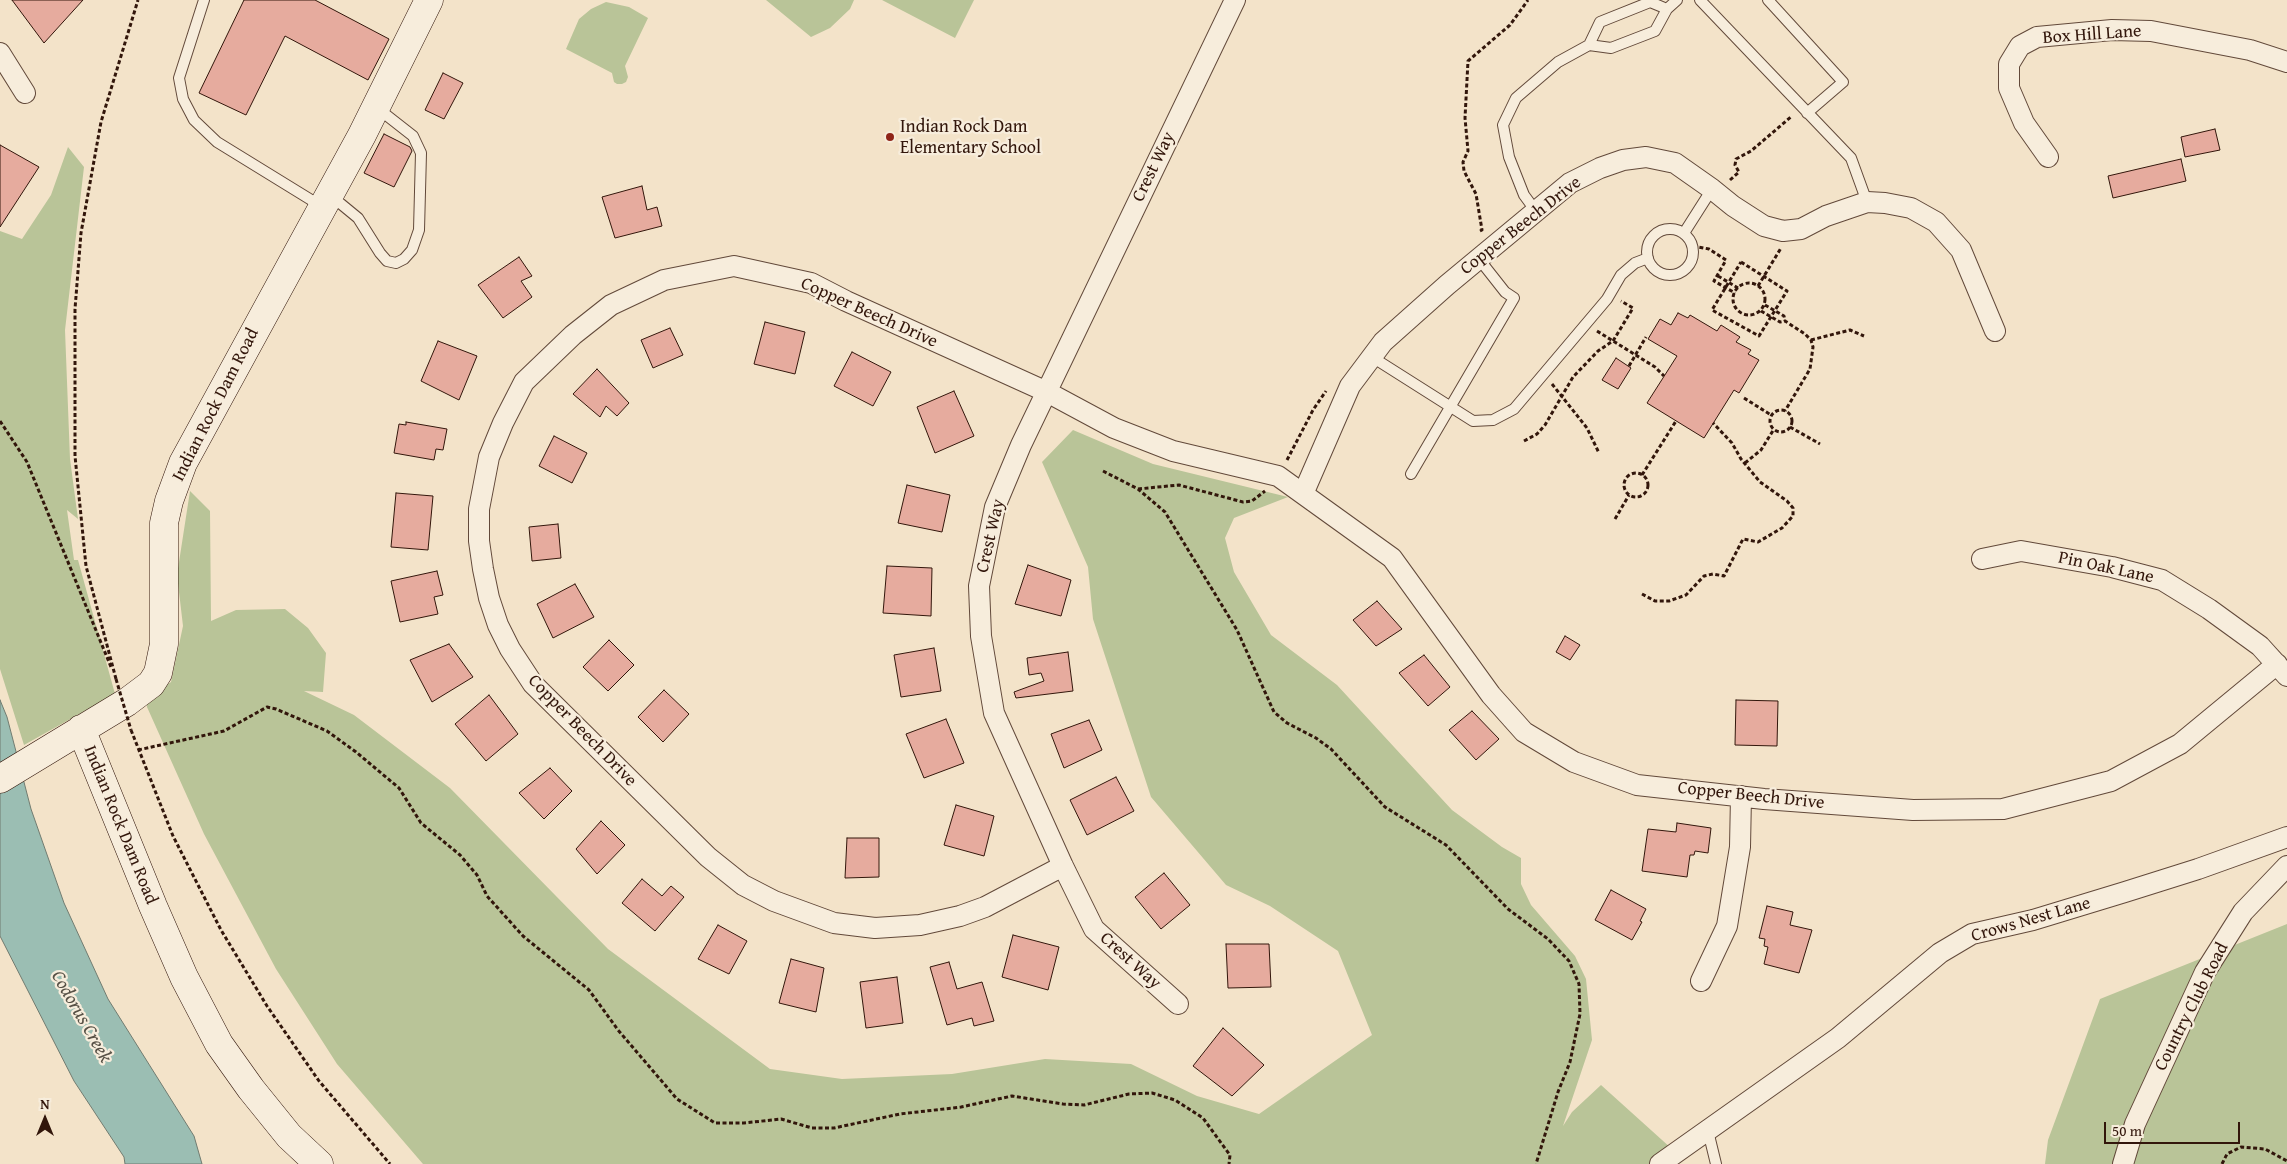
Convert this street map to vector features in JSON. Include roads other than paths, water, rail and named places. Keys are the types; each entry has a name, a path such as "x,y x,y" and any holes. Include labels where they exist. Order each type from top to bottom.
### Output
{"street":[{"name":"Indian Rock Dam Road","path":"318,1164 289,1136 251,1090 219,1044 176,960 81,729 135,696 151,684 158,673 164,644 164,523 169,501 183,463 376,106 429,0"},
{"name":"Crest Way","path":"1178,1004 1094,929 1063,866 994,714 981,636 979,586 995,508 1047,392 1234,0"},
{"name":"Box Hill Lane","path":"2048,156 2024,123 2009,88 2009,64 2020,46 2037,37 2112,30 2151,31 2250,50 2287,62"},
{"path":"0,53 25,92"},
{"name":"Copper Beech Drive","path":"1304,494 1350,386 1383,342 1570,183 1600,168 1623,160 1646,157 1674,163 1764,226 1783,231 1800,229 1826,216 1867,202"},
{"path":"1867,202 1912,208 1936,222 1961,250 1995,331"},
{"name":"Copper Beech Drive","path":"1063,866 985,907 920,926 874,928 834,923 782,904 743,885 708,857 532,684 510,650 498,625 489,598 479,541 479,509 489,457 502,423 524,382 573,335 611,304 664,280 734,266 812,283 846,301 1047,392 1114,428 1173,451 1278,476 1392,558 1491,695 1524,732 1574,762 1637,785 1741,796 1913,810 2003,809 2111,781 2180,744 2282,670"},
{"name":"Pin Oak Lane","path":"1982,559 2021,551 2112,567 2162,580 2209,609 2260,646 2282,670"},
{"path":"0,779 81,729"},
{"path":"1702,981 1727,926 1740,847 1741,796"},
{"name":"Crows Nest Lane","path":"1660,1164 1838,1038 1940,953 1972,934 2033,920 2125,892 2198,869 2287,837"},
{"name":"Country Club Road","path":"2123,1164 2135,1124 2205,972 2243,912 2287,866"}],"lane":[{"path":"204,0 179,78 183,100 194,120 217,142 325,201 341,204 358,218 387,261 396,263 404,259 412,250 419,230 421,153 413,136 376,106"},
{"path":"1589,45 1611,48 1654,31 1667,10 1677,0"},
{"path":"1700,0 1851,158 1867,202"},
{"path":"1768,0 1843,82 1804,110"},
{"path":"1536,210 1524,195 1509,157 1503,125 1516,98 1558,62 1589,45 1600,22 1650,2 1667,10"},
{"path":"1684,233 1715,191"},
{"path":"1668,228 1684,233 1693,246 1692,262 1680,273 1664,274 1657,271 1648,258 1647,250 1654,235 1668,228"},
{"path":"1372,357 1473,421 1493,420 1514,409 1612,292 1621,275 1635,263 1648,258"},
{"path":"1411,474 1514,298 1505,292 1479,259"},
{"path":"1708,1131 1716,1164"}],"water":[{"name":"Codorus Creek","path":"0,700 7,717 31,809 64,903 108,999 194,1136 202,1164 125,1164 124,1157 74,1081 0,936"}],"place":[{"name":"Indian Rock Dam Elementary School","path":"890,137"}]}
